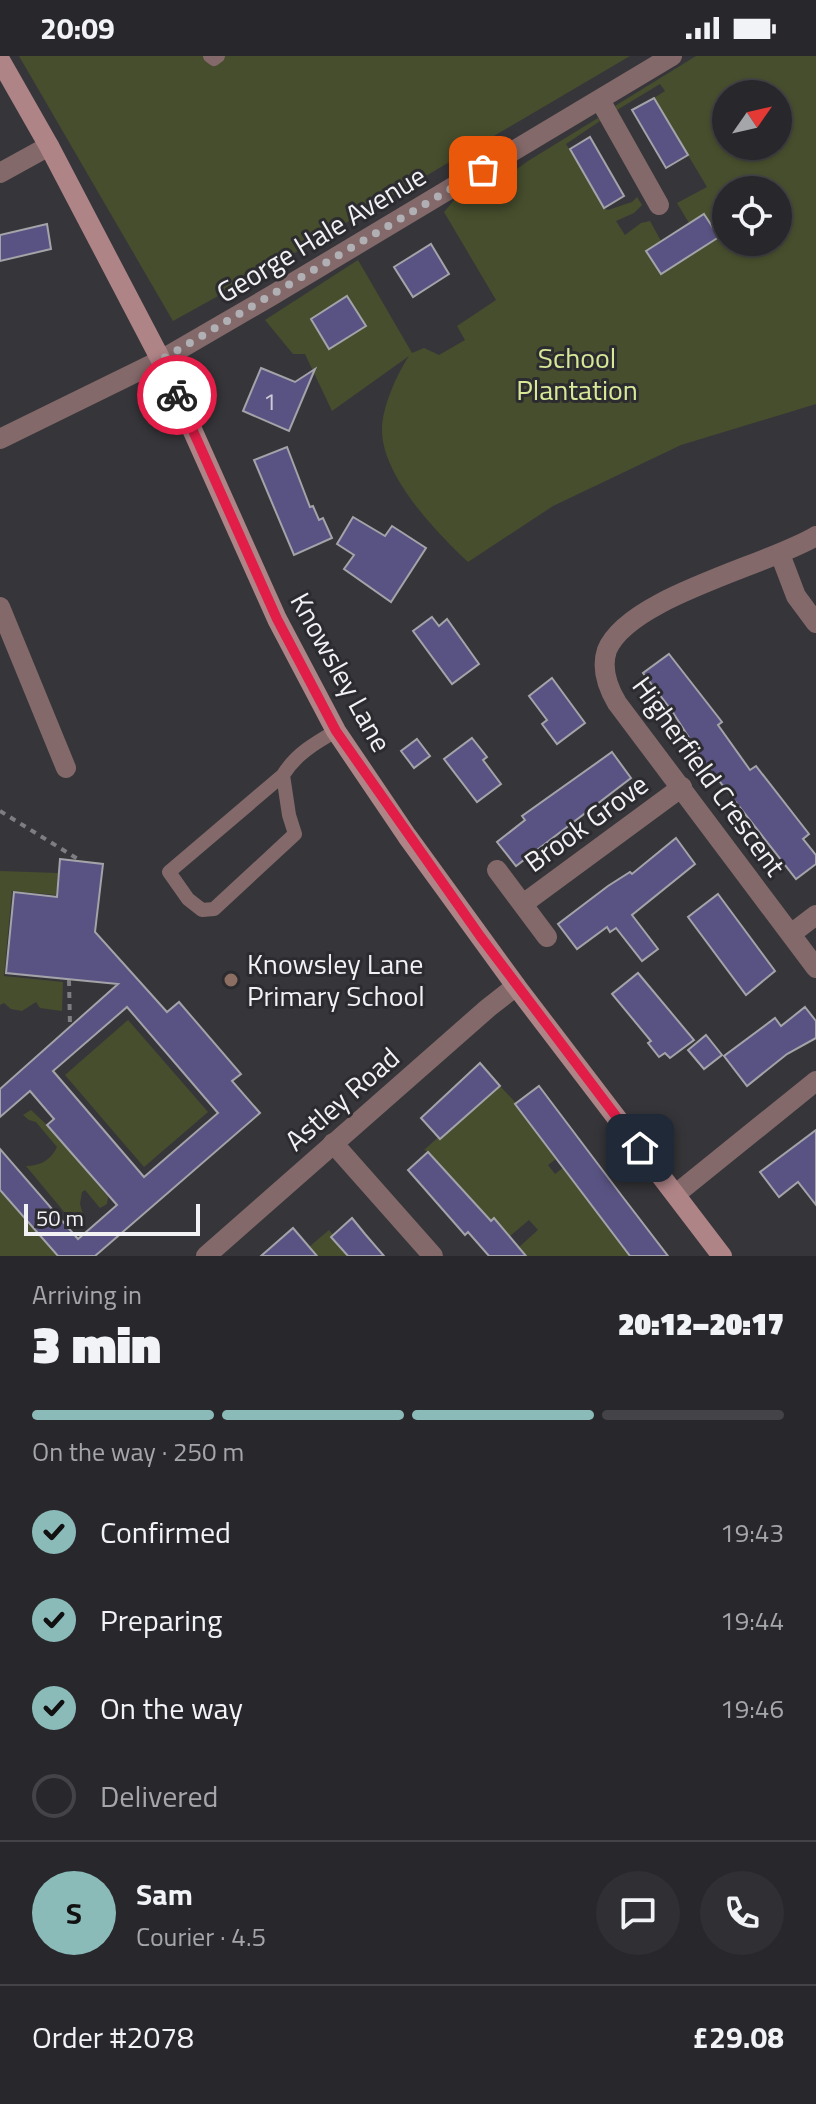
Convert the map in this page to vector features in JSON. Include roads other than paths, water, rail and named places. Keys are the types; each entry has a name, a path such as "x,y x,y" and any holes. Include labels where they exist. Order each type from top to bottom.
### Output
{"main road":[{"name":"Knowsley Lane","path":"0,60 49,146 161,360 277,619 336,731 407,836 516,986 722,1256"}],"street":[{"name":"George Hale Avenue","path":"0,439 161,360 226,323 672,56"},
{"path":"600,100 659,205"},
{"path":"0,173 49,146"},
{"name":"Higherfield Crescent","path":"816,536 663,602 631,622 608,648 606,669 611,693 816,968"},
{"path":"780,554 796,596 816,623"},
{"path":"0,607 8,651 66,768"},
{"name":"Brook Grove","path":"523,904 682,787"},
{"name":"Brook Grove","path":"497,870 547,937"},
{"path":"791,934 816,915"},
{"name":"Astley Road","path":"206,1256 516,986"},
{"path":"676,1194 816,1081"},
{"path":"333,1143 433,1256"}],"lane":[{"path":"210,56 214,59 218,56"},
{"path":"283,775 295,834 214,909 202,910 188,899 169,872 283,775 310,746 336,731"}],"place":[{"name":"Knowsley Lane Primary School","path":"231,980"}],"park label":[{"name":"School Plantation","path":"577,374"}]}
